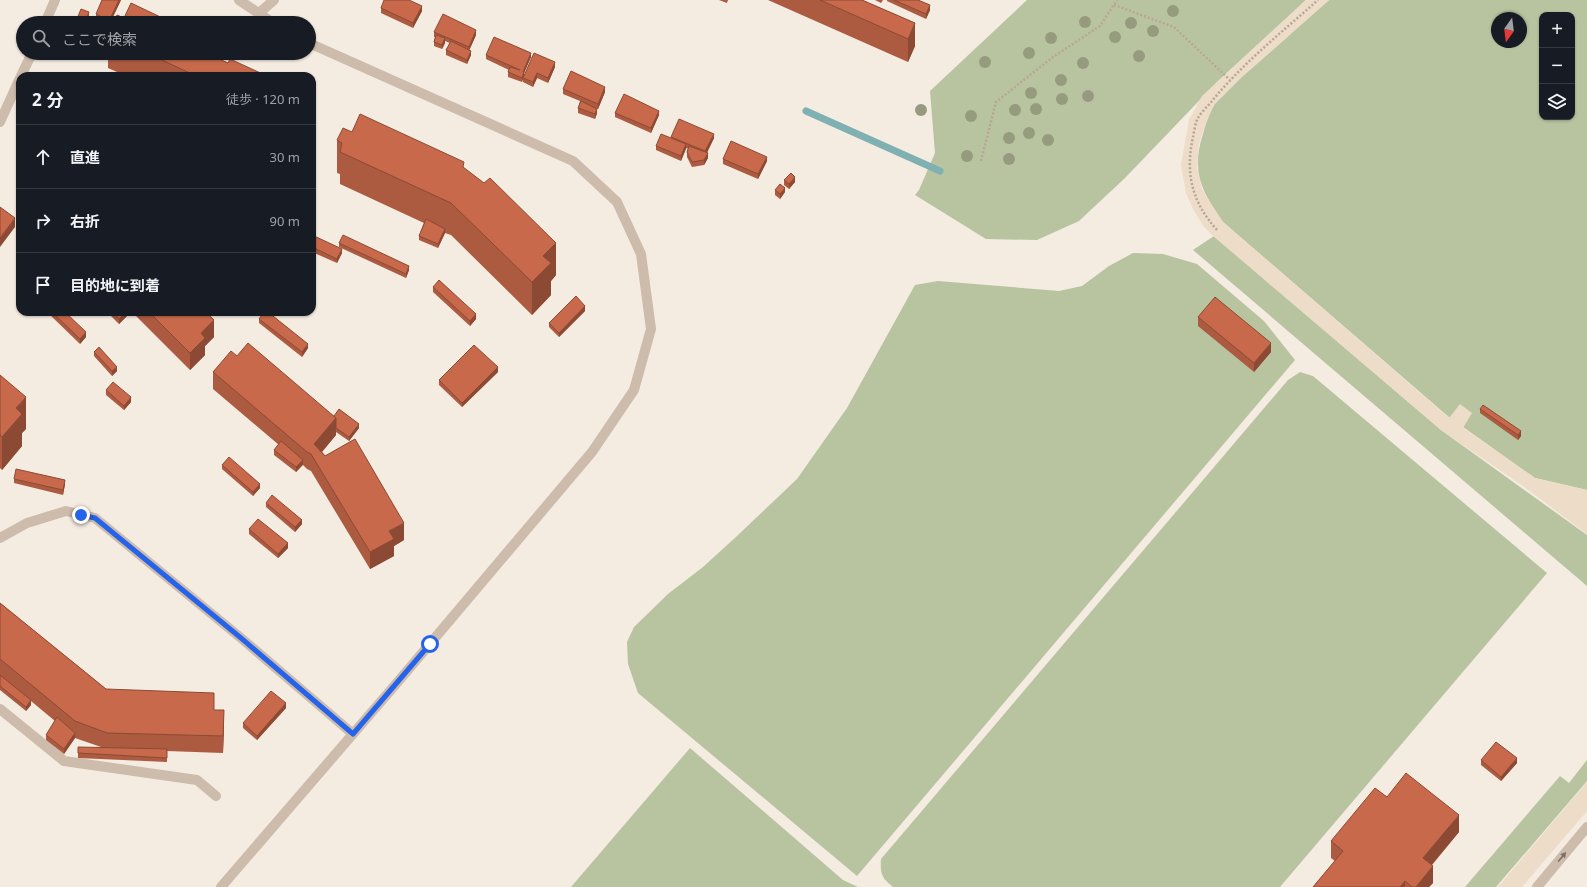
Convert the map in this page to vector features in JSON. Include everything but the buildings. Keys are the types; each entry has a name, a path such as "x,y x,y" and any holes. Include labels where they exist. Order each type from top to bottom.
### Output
{"street":[{"path":"48,16 55,0"},
{"path":"239,0 261,16"},
{"path":"258,14 274,0"},
{"path":"221,887 592,452 634,390 651,329 641,254 617,202 574,161 316,46"},
{"path":"22,72 28,60"},
{"path":"0,122 16,86"},
{"path":"0,538 27,523 66,511 95,518 241,638 353,734"},
{"path":"0,709 64,761 197,780 216,796"},
{"path":"1536,887 1587,827"}],"path":[{"path":"981,161 996,102 1053,57 1100,26 1117,0"},
{"path":"1217,230 1209,221 1192,188 1189,166 1197,119 1230,80 1318,0"},
{"path":"1114,5 1174,27 1230,80"}],"green space":[{"path":"1027,0 1306,0 1218,81 1125,178 1079,221 1037,240 986,239 915,195 919,190 935,153 930,91"},
{"path":"1329,0 1587,0 1587,490 1535,478 1463,427 1460,405 1450,418 1223,222 1215,211 1200,180 1198,159 1209,116 1214,105 1229,88"},
{"path":"1214,236 1441,430 1587,535 1587,586 1193,250"},
{"path":"1133,253 1163,254 1197,264 1264,321 1295,360 857,876 638,693 628,664 627,642 634,627 668,594 703,567 797,479 847,408 915,285 938,281 1059,291 1082,286 1109,266"},
{"path":"1300,372 1313,376 1547,573 1280,887 893,887 882,875 881,859 1288,380"},
{"path":"690,748 843,880 858,887 571,887"},
{"path":"1587,760 1587,781 1496,887 1465,887 1560,776 1569,783"}],"shaded area":[{"path":"1306,0 1329,0 1242,77 1214,105 1205,125 1199,144 1197,168 1202,189 1223,222 1449,418 1460,404 1472,413 1463,428 1535,478 1587,490 1587,534 1523,486 1441,430 1213,236 1204,227 1193,209 1186,193 1181,165 1189,120 1202,96"},
{"path":"1587,782 1587,811 1522,887 1498,887"}],"waterway":[{"path":"806,111 940,171"}],"route":[{"path":"81,515 95,518 241,638 353,734 430,644"}]}
